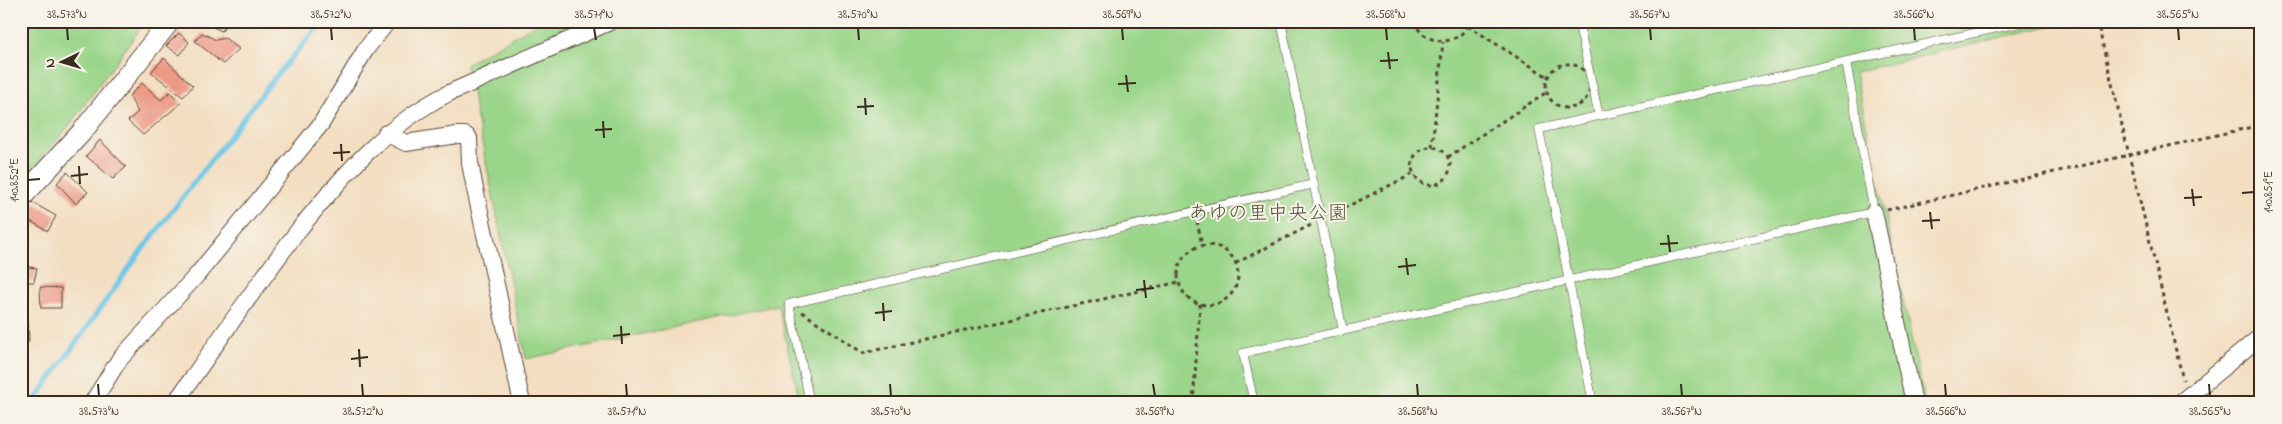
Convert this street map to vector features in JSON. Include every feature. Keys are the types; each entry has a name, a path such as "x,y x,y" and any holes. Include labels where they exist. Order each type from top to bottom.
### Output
{"street":[{"path":"21,198 81,133 170,21"},
{"path":"92,403 119,360 197,275 321,124 366,49 388,21"},
{"path":"175,403 276,259 340,180 386,134 428,103 612,21"},
{"path":"386,134 406,142 457,134 465,135 469,138 470,163 522,403"},
{"path":"1874,212 1914,403"},
{"path":"2183,400 2261,336"}],"lane":[{"path":"1281,21 1343,331"},
{"path":"1578,21 1598,116"},
{"path":"1593,403 1539,129 2029,21"},
{"path":"1254,403 1244,354 1874,212 1846,62"},
{"path":"810,403 789,304 1314,184"}],"path":[{"path":"1414,21 1423,36 1443,42 1453,40 1462,34 1470,21"},
{"path":"2096,21 2129,154 2183,400"},
{"path":"1468,26 1548,77"},
{"path":"1432,147 1443,42"},
{"path":"1573,65 1586,74 1590,87 1585,100 1580,105 1567,108 1554,104 1547,92 1548,77 1558,66 1573,65"},
{"path":"1448,157 1547,92"},
{"path":"1874,212 2261,125"},
{"path":"1432,147 1444,152 1448,157 1450,170 1444,180 1433,186 1421,183 1413,174 1412,161 1420,150 1432,147"},
{"path":"1195,211 1202,245"},
{"path":"1202,245 1222,248 1230,254 1236,263 1238,272 1234,291 1228,298 1219,303 1200,304 1185,293 1179,282 1180,264 1193,249 1202,245"},
{"path":"789,304 863,353 1179,282"},
{"path":"1193,403 1200,304"}],"green space":[{"path":"21,21 146,21 68,127 32,170 21,178"},
{"name":"あゆの里中央公園","path":"541,21 2070,21 1855,72 1925,403 800,403 778,305 526,359 466,64"}],"building":[{"path":"199,21 228,21 222,31"},
{"path":"179,33 189,42 180,55 166,46"},
{"path":"202,33 216,40 225,38 239,49 223,64 195,41"},
{"path":"164,58 193,86 183,97 151,72"},
{"path":"142,83 161,100 170,92 181,103 143,135 128,121 138,112 129,96"},
{"path":"100,140 126,167 113,179 86,156"},
{"path":"67,172 88,192 76,204 57,183"},
{"path":"28,200 56,216 48,231 21,216 21,208"},
{"path":"21,266 37,268 34,282 21,282"},
{"path":"40,287 61,288 61,308 41,308"},
{"path":"21,321 28,321 29,342 21,342"},
{"path":"21,348 25,348 26,367 21,367"},
{"path":"21,373 23,373 24,394 21,394"}],"waterway":[{"path":"33,403 139,254 276,76 323,21"}]}
